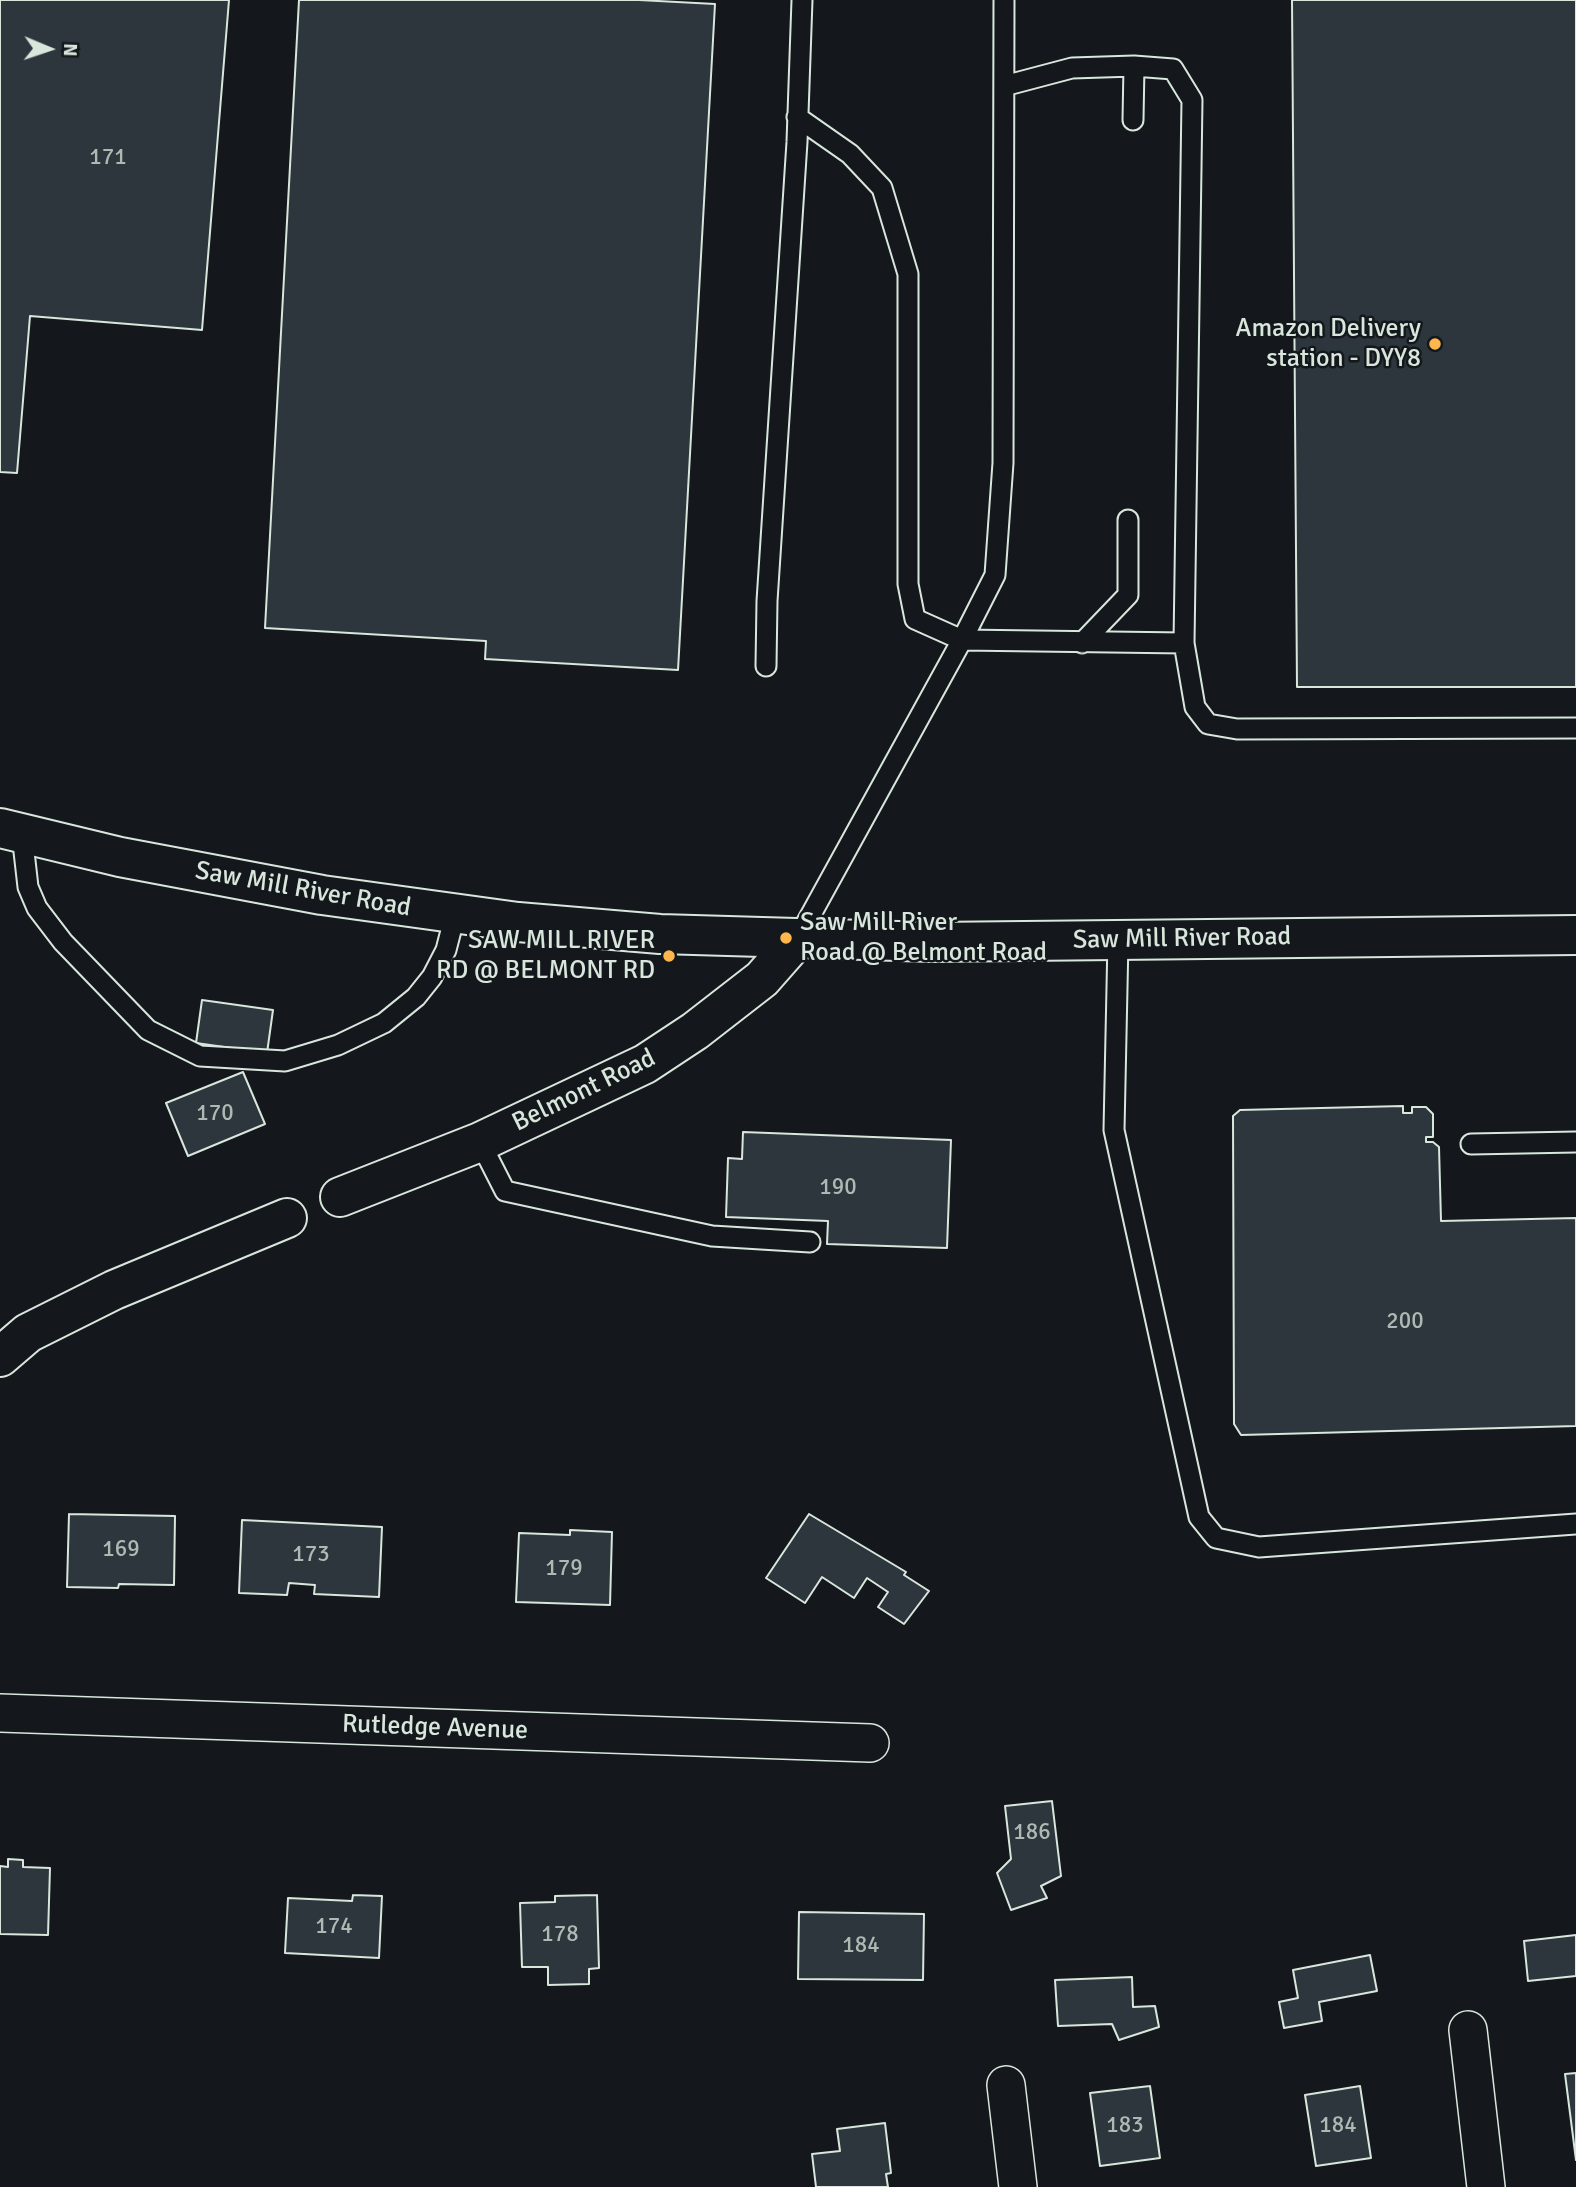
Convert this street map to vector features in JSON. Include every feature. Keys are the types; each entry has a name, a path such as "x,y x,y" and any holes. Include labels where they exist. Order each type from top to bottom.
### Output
{"main road":[{"name":"Saw Mill River Road","path":"11,831 120,857 254,884 455,915 660,934 864,942 1576,935"},
{"name":"Belmont Road","path":"340,1197 480,1142 645,1064 695,1031 762,979 798,938"},
{"path":"0,1357 28,1333 114,1290 287,1218"}],"street":[{"name":"Rutledge Avenue","path":"0,1713 870,1743"},
{"path":"1468,2030 1486,2187"},
{"path":"1006,2085 1018,2187"}],"lane":[{"path":"766,666 767,601 802,0"},
{"path":"798,938 995,575 1003,463 1004,0"},
{"path":"1004,86 1072,68 1134,66 1174,69 1192,100 1184,643 1195,706 1208,724 1237,729 1576,728"},
{"path":"1133,120 1134,66"},
{"path":"797,117 850,154 882,188 908,274 908,584 915,619 962,640 1184,643"},
{"path":"1082,643 1128,595 1128,520"},
{"path":"11,831 37,908 63,942 148,1030 200,1056 285,1060 338,1045 384,1023 416,998 432,977 446,950 455,915"},
{"path":"1118,940 1114,1130 1199,1517 1216,1538 1259,1548 1576,1524"},
{"path":"480,1142 505,1191 712,1236 810,1242"},
{"path":"1471,1144 1576,1142"}],"building":[{"path":"0,0 229,0 202,330 30,316 17,473 0,472"},
{"path":"299,0 639,0 715,4 678,670 485,659 486,641 265,628"},
{"name":"Amazon Delivery station - DYY8","path":"1292,0 1576,0 1576,687 1297,687"},
{"path":"202,1000 273,1010 267,1053 196,1043"},
{"path":"243,1072 265,1124 188,1156 166,1103"},
{"path":"1403,1106 1403,1113 1412,1113 1412,1107 1426,1107 1433,1114 1433,1137 1426,1137 1426,1142 1433,1142 1439,1147 1441,1221 1576,1218 1576,1426 1241,1435 1234,1424 1233,1116 1240,1110"},
{"path":"743,1132 951,1140 947,1248 827,1244 828,1221 726,1217 728,1158 742,1159"},
{"path":"69,1514 175,1516 174,1585 67,1587"},
{"path":"809,1514 906,1572 904,1575 929,1591 904,1624 878,1607 888,1592 867,1578 854,1598 822,1577 805,1603 766,1578"},
{"path":"242,1520 382,1527 379,1597 314,1594 315,1585 289,1583 287,1595 239,1593"},
{"path":"570,1530 612,1532 610,1605 516,1602 519,1533 570,1535"},
{"path":"1052,1801 1061,1876 1041,1886 1047,1898 1011,1910 997,1873 1011,1859 1005,1806"},
{"path":"8,1859 23,1860 23,1867 50,1868 48,1935 0,1934 0,1866 8,1867"},
{"path":"353,1895 382,1896 379,1958 285,1953 288,1898 352,1901"},
{"path":"597,1895 599,1968 589,1969 589,1984 548,1985 548,1967 522,1967 520,1903 555,1902 555,1896"},
{"path":"799,1912 924,1914 923,1980 798,1979"},
{"path":"1576,1935 1576,1976 1528,1981 1524,1941"},
{"path":"1370,1955 1377,1991 1319,2002 1322,2021 1284,2028 1279,2002 1298,1998 1293,1970"},
{"path":"1132,1977 1133,2007 1155,2006 1159,2027 1119,2040 1112,2024 1058,2026 1055,1980"},
{"path":"1576,2073 1576,2160 1565,2074"},
{"path":"1150,2086 1160,2158 1100,2166 1090,2093"},
{"path":"1360,2086 1371,2158 1316,2166 1305,2095"},
{"path":"885,2123 891,2173 886,2174 888,2187 816,2187 812,2154 840,2151 837,2129"}],"place":[{"name":"Amazon Delivery station - DYY8","path":"1435,344"},
{"name":"Saw Mill River Road @ Belmont Road","path":"786,938"},
{"name":"SAW MILL RIVER RD @ BELMONT RD","path":"669,956"}]}
